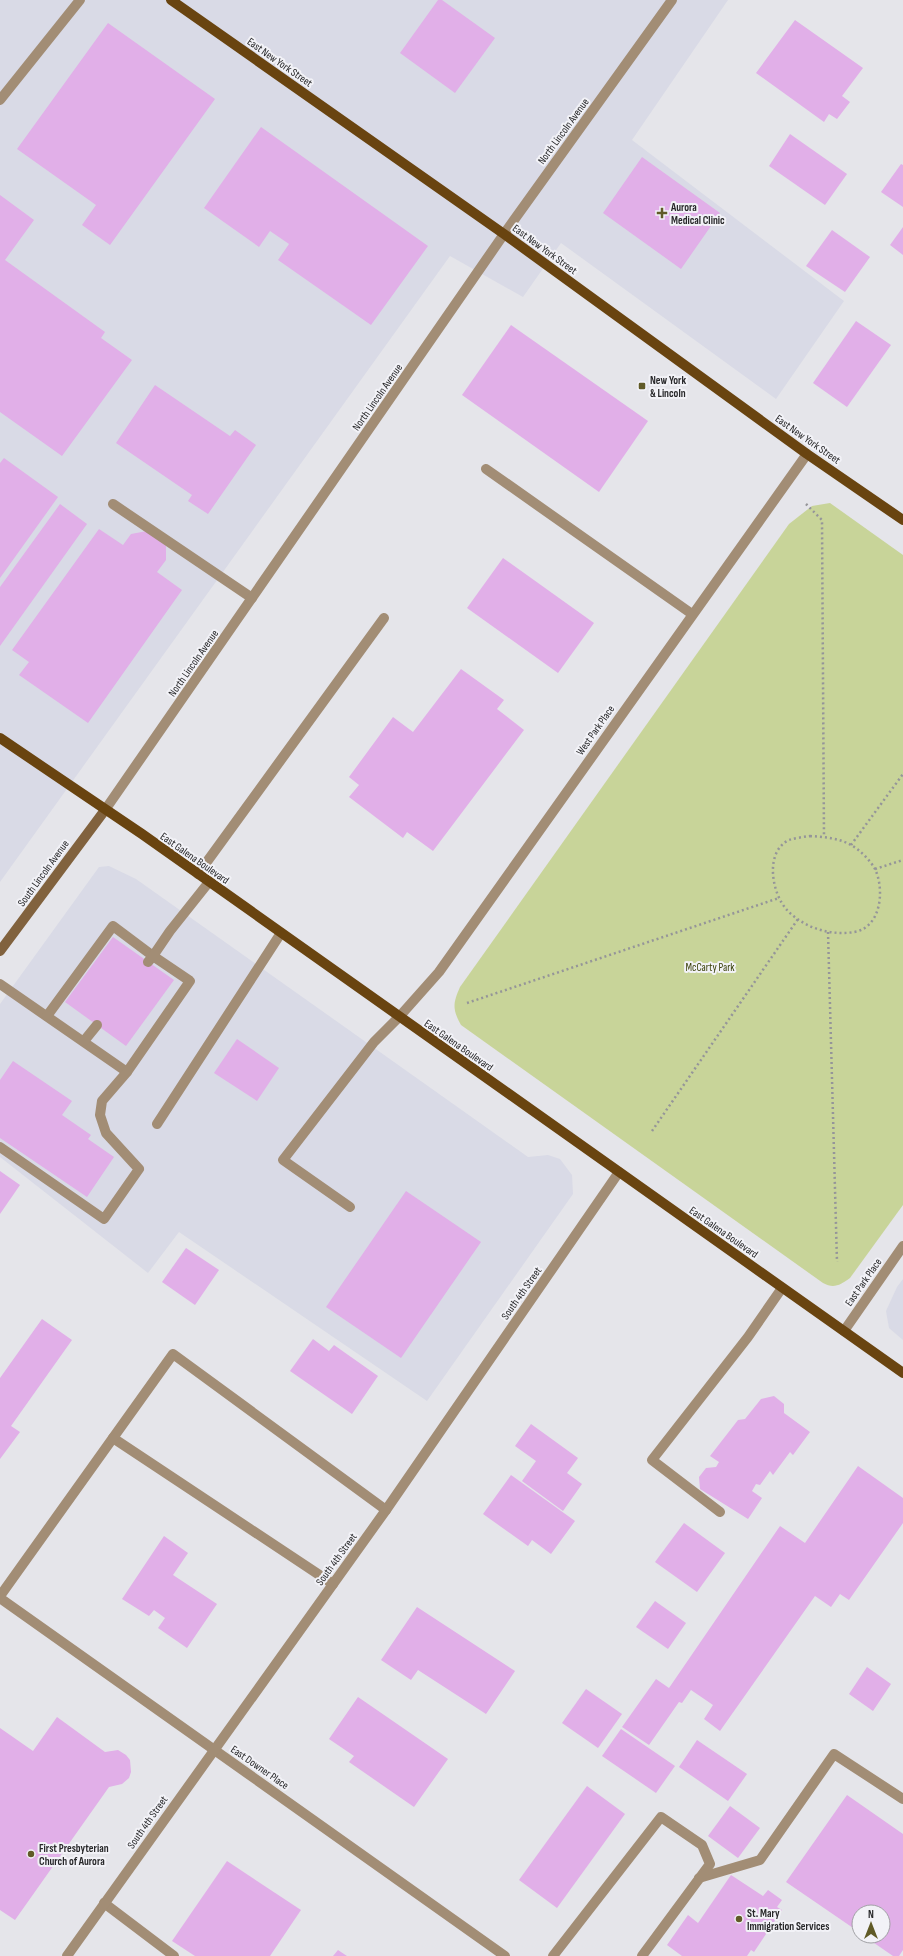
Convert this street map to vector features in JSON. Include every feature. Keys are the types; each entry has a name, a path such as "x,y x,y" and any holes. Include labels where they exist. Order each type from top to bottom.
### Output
{"main road":[{"name":"East New York Street","path":"172,0 504,234 807,454 903,520"},
{"name":"East Galena Boulevard","path":"0,738 198,874 903,1374"}],"street":[{"path":"0,100 80,0"},
{"name":"North Lincoln Avenue","path":"105,810 504,234 672,0"},
{"name":"West Park Place","path":"350,1207 283,1160 374,1042 399,1017 439,972 807,454"},
{"path":"486,469 692,614"},
{"path":"113,504 252,598"},
{"path":"198,874 384,618"},
{"name":"South Lincoln Avenue","path":"0,951 105,810"},
{"path":"151,959 170,931 209,882"},
{"path":"0,1147 104,1219 139,1169 106,1133 100,1115 102,1101 127,1072 190,981 151,959 113,926 47,1016"},
{"path":"157,1124 281,933"},
{"path":"0,984 127,1072"},
{"path":"84,1042 98,1025"},
{"name":"South 4th Street","path":"67,1956 386,1510 619,1172"},
{"name":"East Park Place","path":"844,1332 903,1246"},
{"path":"720,1512 652,1460 748,1336 782,1288"},
{"path":"0,1597 172,1354 386,1510"},
{"path":"113,1438 333,1584"},
{"name":"East Downer Place","path":"0,1597 505,1956"},
{"path":"700,1878 760,1860 834,1754 903,1799"},
{"path":"553,1956 661,1817 702,1845 710,1864 642,1956"},
{"path":"104,1903 174,1956"}],"path":[{"path":"806,504 822,520 824,837"},
{"path":"851,845 903,774"},
{"path":"810,836 824,837 851,845 868,860 875,869 880,885 880,898 874,918 869,926 861,931 852,933 840,934 809,926 787,910 779,898 773,871 777,852 789,840 810,836"},
{"path":"875,869 903,860"},
{"path":"467,1003 779,898"},
{"path":"652,1131 798,919"},
{"path":"828,932 837,1262"}],"shaded area":[{"path":"0,0 728,0 632,140 844,301 776,399 561,243 523,297 450,256 0,882"},
{"path":"109,866 136,879 528,1157 548,1155 560,1159 572,1175 573,1194 427,1401 179,1232 148,1273 0,1157 0,1004 99,867"},
{"path":"903,1279 903,1340 889,1328 886,1311 897,1287"}],"green space":[{"name":"McCarty Park","path":"830,503 903,555 903,1205 850,1278 834,1286 823,1283 461,1025 456,1015 454,1006 460,987 789,524 812,506"}],"building":[{"path":"438,0 442,0 495,38 455,93 400,53"},
{"path":"795,20 863,68 842,96 850,102 837,119 829,114 824,122 756,73"},
{"path":"108,23 215,99 110,245 82,225 96,205 17,149"},
{"path":"261,127 428,246 371,325 278,260 289,244 270,231 259,247 204,208"},
{"path":"790,134 847,174 825,205 769,166"},
{"name":"Aurora Medical Clinic","path":"642,157 720,213 681,269 603,213"},
{"path":"901,164 903,165 903,207 881,192"},
{"path":"0,195 34,220 5,260 105,332 101,338 132,360 62,456 0,412"},
{"path":"903,227 903,255 890,245"},
{"path":"832,230 870,257 845,292 806,266"},
{"path":"856,321 891,345 847,407 813,383"},
{"path":"511,325 648,421 599,492 462,395"},
{"path":"155,385 230,436 235,430 256,445 208,514 188,501 192,495 116,443"},
{"path":"4,458 58,497 0,578 0,463"},
{"path":"60,504 87,524 0,646 0,587"},
{"path":"99,529 123,545 131,534 147,531 166,546 166,560 157,572 182,590 88,723 19,675 29,662 12,650"},
{"path":"503,558 594,623 558,673 467,608"},
{"path":"461,669 504,700 497,709 524,730 433,851 407,832 403,838 349,797 359,785 349,777 393,717 413,732"},
{"path":"113,937 174,980 126,1046 65,1002"},
{"path":"237,1039 279,1068 257,1101 214,1073"},
{"path":"13,1061 72,1101 62,1115 91,1135 88,1139 114,1157 87,1197 0,1138 0,1080"},
{"path":"0,1171 20,1185 0,1214"},
{"path":"406,1191 481,1242 401,1358 326,1307"},
{"path":"186,1248 219,1270 195,1305 162,1282"},
{"path":"42,1319 72,1340 11,1426 20,1432 0,1459 0,1378"},
{"path":"313,1339 329,1351 334,1345 378,1376 352,1414 290,1371"},
{"path":"774,1396 784,1404 784,1413 810,1432 793,1455 790,1452 773,1475 770,1471 760,1485 756,1484 752,1491 762,1498 748,1519 700,1489 699,1477 706,1468 716,1467 719,1462 710,1456 738,1420 745,1419 761,1399"},
{"path":"531,1424 578,1458 567,1473 582,1484 563,1511 522,1481 536,1461 515,1446"},
{"path":"858,1466 903,1498 903,1523 849,1600 840,1594 831,1607 815,1596 720,1731 704,1719 713,1705 691,1690 682,1703 679,1702 649,1745 622,1727 656,1679 669,1688 780,1526 805,1543"},
{"path":"511,1475 575,1521 551,1554 532,1540 528,1546 483,1514"},
{"path":"684,1523 725,1553 697,1592 655,1562"},
{"path":"164,1536 188,1553 173,1575 217,1604 187,1648 158,1628 165,1618 154,1610 149,1616 122,1599"},
{"path":"655,1601 686,1623 668,1649 636,1627"},
{"path":"417,1607 515,1671 486,1714 418,1670 411,1680 381,1660"},
{"path":"867,1667 891,1684 873,1711 849,1694"},
{"path":"586,1689 622,1714 598,1748 562,1723"},
{"path":"358,1697 448,1759 414,1807 349,1762 354,1756 329,1739"},
{"name":"First Presbyterian Church of Aurora","path":"57,1717 105,1752 118,1750 126,1755 130,1760 131,1772 129,1778 122,1784 109,1787 15,1920 0,1910 0,1728 33,1751"},
{"path":"621,1729 675,1766 656,1793 602,1756"},
{"path":"697,1740 747,1774 728,1801 679,1767"},
{"path":"587,1786 625,1814 557,1908 519,1880"},
{"path":"847,1795 903,1834 903,1950 899,1956 893,1956 876,1944 891,1944 891,1904 851,1904 851,1927 786,1882"},
{"path":"730,1806 760,1828 738,1858 708,1836"},
{"path":"227,1861 301,1910 270,1956 195,1956 172,1941"},
{"name":"St. Mary Immigration Services","path":"731,1875 763,1896 768,1890 782,1900 777,1907 782,1910 754,1952 751,1950 747,1956 682,1956 667,1945 688,1915 698,1923"},
{"path":"338,1950 347,1956 333,1956"}],"place":[{"name":"Aurora Medical Clinic","path":"662,213"},
{"name":"New York & Lincoln","path":"642,386"},
{"name":"First Presbyterian Church of Aurora","path":"31,1854"},
{"name":"St. Mary Immigration Services","path":"739,1919"}]}
